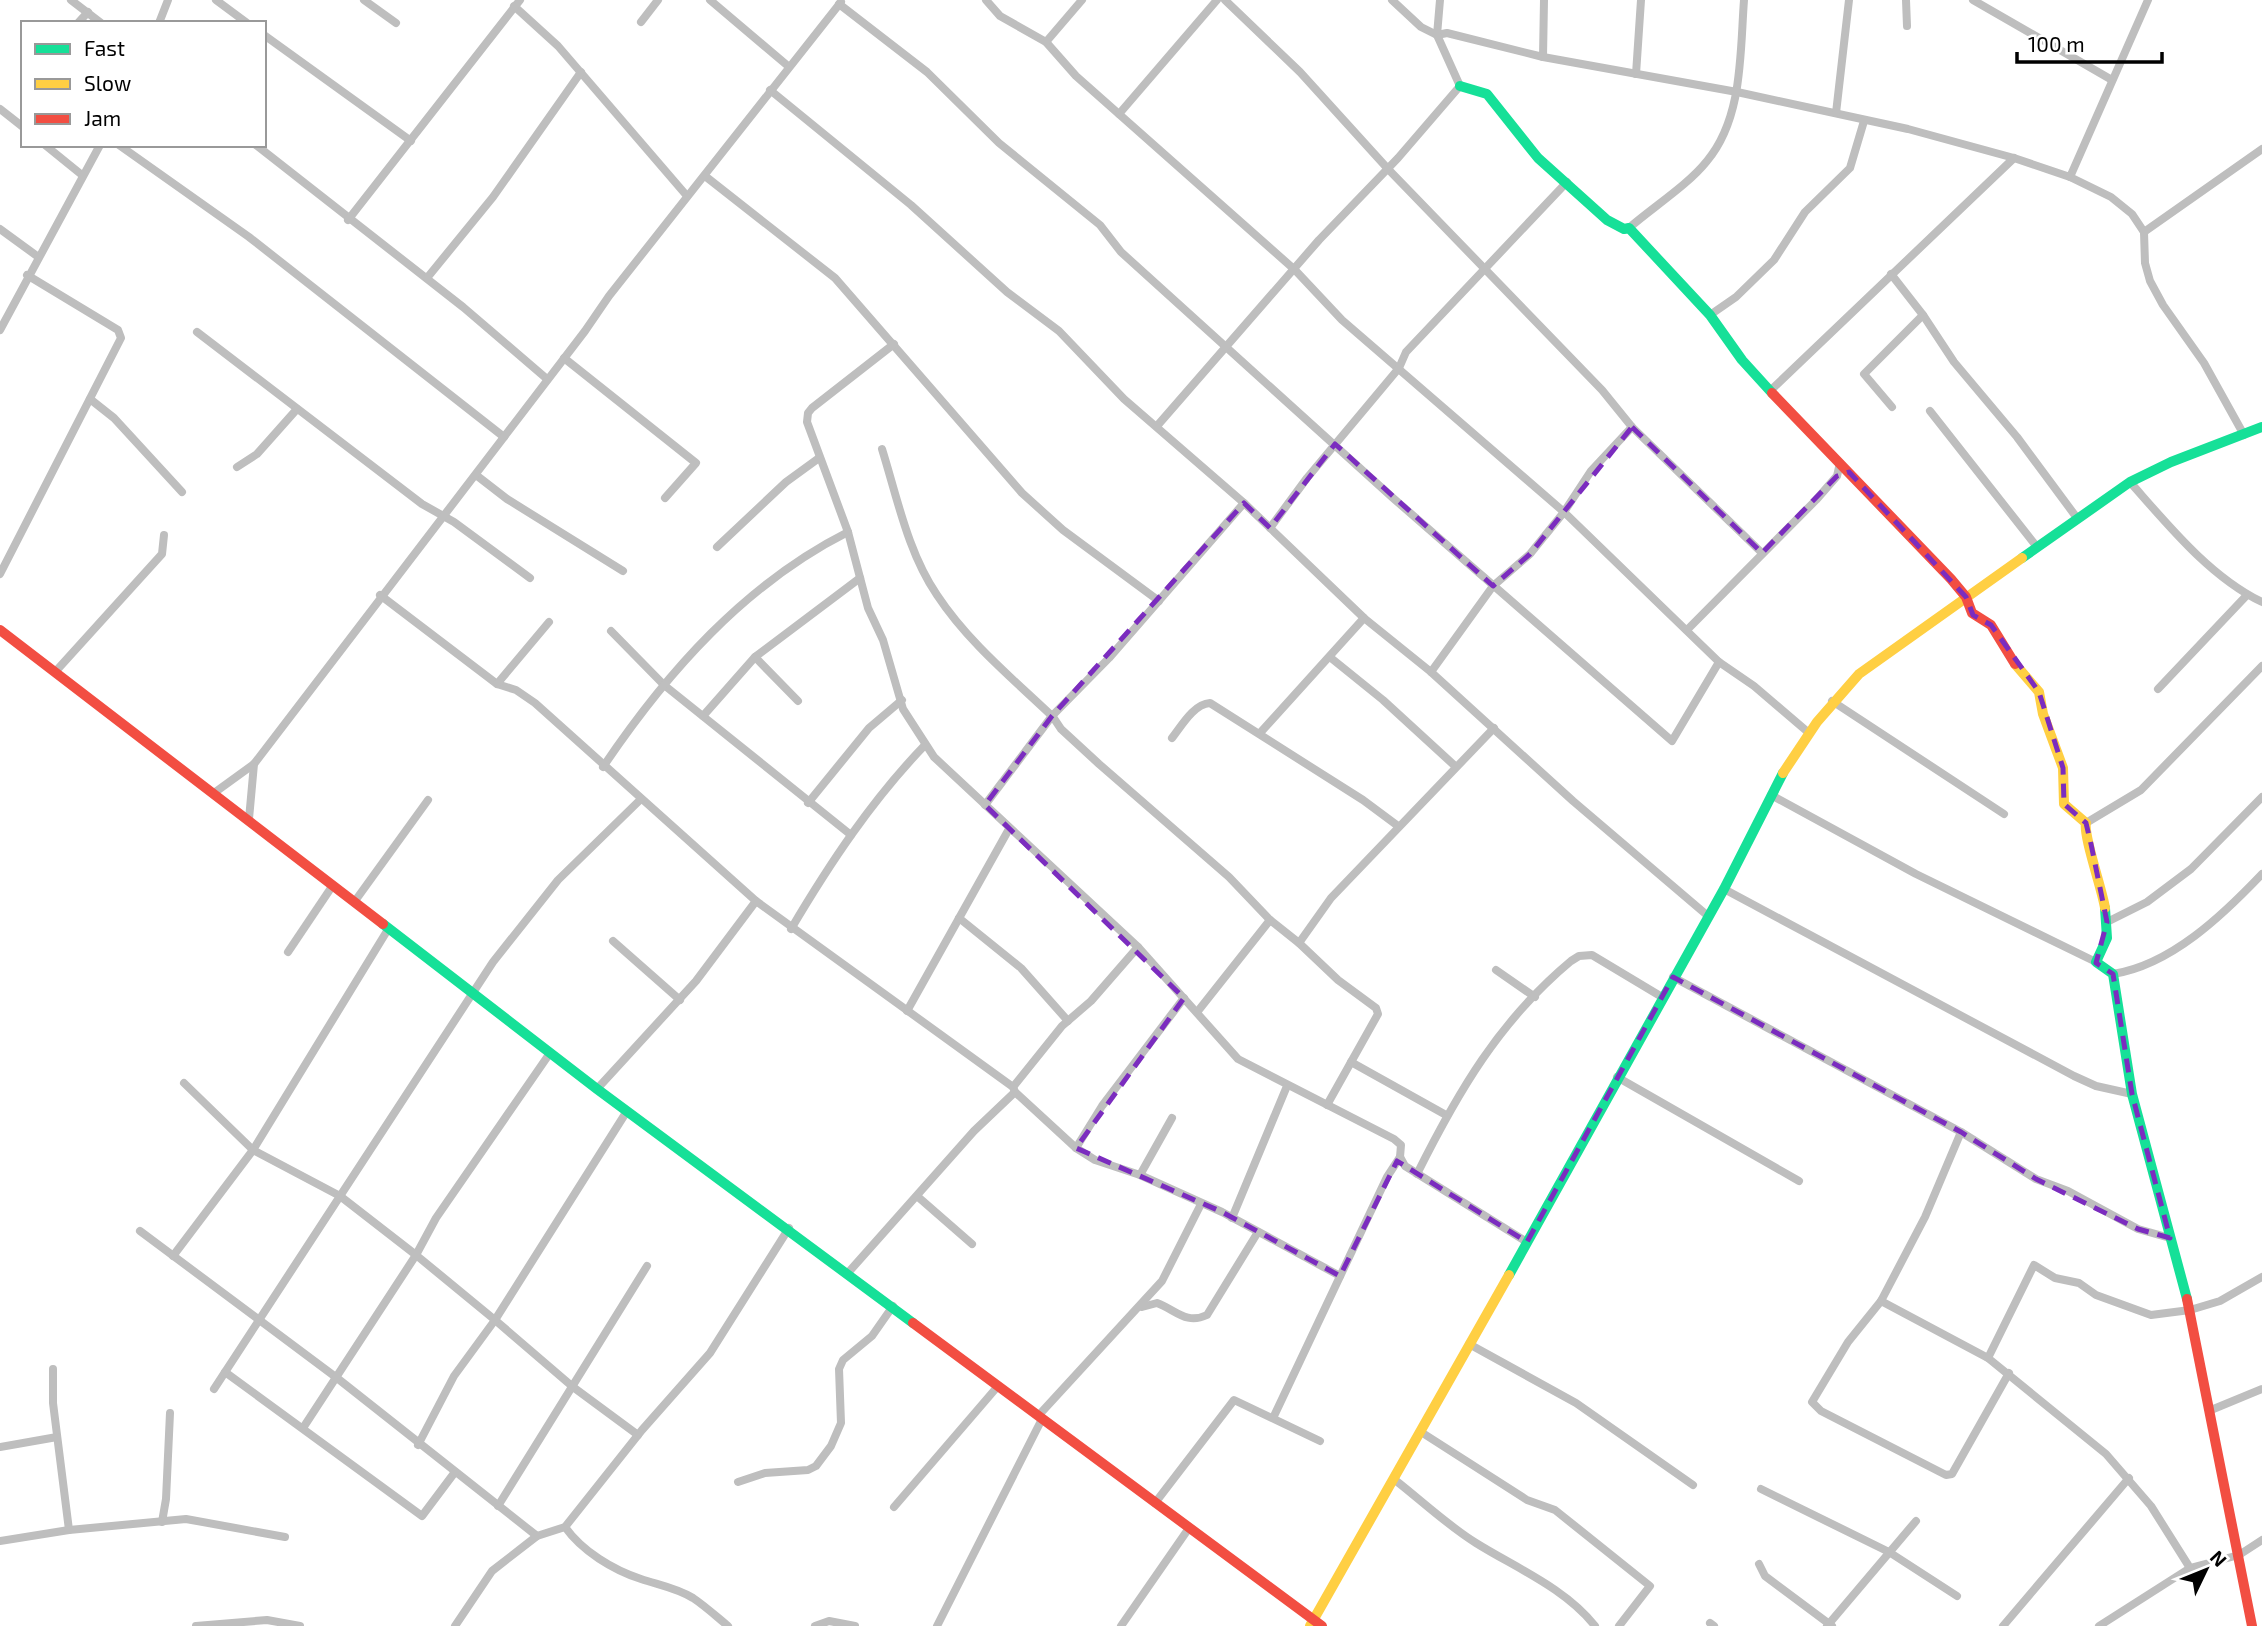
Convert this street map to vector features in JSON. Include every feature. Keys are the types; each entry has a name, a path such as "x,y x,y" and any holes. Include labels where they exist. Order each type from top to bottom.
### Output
{"street":[{"path":"71,0 99,21"},
{"path":"160,21 168,0"},
{"path":"216,0 244,21"},
{"path":"365,0 396,23"},
{"path":"641,22 658,0"},
{"path":"710,0 788,66"},
{"path":"986,0 1000,16 1046,43 1076,76 1295,270 1342,320 1564,512 1719,662 1754,686 1809,733"},
{"path":"1046,43 1082,0"},
{"path":"1119,114 1217,0"},
{"path":"1225,0 1300,72 1388,169 1602,390 1632,427 1762,553"},
{"path":"1392,0 1421,27 1437,35 1447,33 1543,57 1737,92 1908,129 2014,158 2070,177 2111,197 2133,214 2144,232 2145,263 2150,281 2162,305 2204,363 2244,435"},
{"path":"1440,0 1437,35 1460,86 1487,94 1538,158 1607,220 1623,229 1629,229 1706,162 1724,133 1737,92 1744,0"},
{"path":"1543,57 1544,0"},
{"path":"1636,74 1641,0"},
{"path":"1836,113 1849,0"},
{"path":"1906,0 1907,26"},
{"path":"1973,0 2112,80"},
{"path":"2070,177 2148,0"},
{"path":"214,793 254,764 380,595 504,438 609,296 841,2 928,72 999,143 1100,225 1121,251 1226,347 1493,586 1538,622 1672,741 1719,662"},
{"path":"348,220 517,3 581,72 687,196"},
{"path":"80,21 88,12"},
{"path":"266,36 411,141"},
{"path":"427,278 493,197 581,72"},
{"path":"1157,426 1319,240 1388,169 1460,86"},
{"path":"770,90 911,205 1007,292 1059,331 1124,399 1244,503 1364,618 1431,672 1573,801 1708,916"},
{"path":"0,109 21,125"},
{"path":"1710,315 1736,297 1774,260 1805,212 1850,168 1864,121"},
{"path":"47,147 82,175"},
{"path":"1,325 99,147"},
{"path":"122,147 279,259 504,438"},
{"path":"258,147 348,220 427,278 515,349 547,379"},
{"path":"2144,232 2262,149"},
{"path":"1770,391 2014,158"},
{"path":"705,176 835,278 894,344 1002,474 1063,530 1159,601"},
{"path":"1270,528 1335,444 1399,368 1406,352 1567,182"},
{"path":"0,229 37,257"},
{"path":"1629,229 1710,315 1742,360 1770,391 1966,597 1972,613 1995,630 2008,656 2039,692 2043,714 2063,768 2064,804 2086,823"},
{"path":"1891,274 1923,315 1954,362 2009,426 2077,518"},
{"path":"0,574 121,338 118,330 27,275"},
{"path":"1892,407 1864,376 1865,372 1923,315"},
{"path":"197,332 442,517 530,579"},
{"path":"894,344 808,413 807,422 848,532 860,578 902,701 925,745 934,757 1009,829 1138,947 1198,1011 1230,1052 1287,1086 1394,1139 1401,1145 1400,1157 1387,1177 1274,1416"},
{"path":"564,358 696,463 665,498"},
{"path":"90,400 114,418 182,492"},
{"path":"237,467 257,454 297,409"},
{"path":"1930,411 2037,547"},
{"path":"1431,672 1493,586 1530,554 1564,512 1591,471 1632,427"},
{"path":"0,630 355,901 387,931 472,992 597,1089 789,1228 1315,1624 1724,889 1771,795 1832,701 1860,674 2130,482 2171,462 2262,427"},
{"path":"882,449 912,543 937,595 981,649 1052,716 1060,729 1229,877 1270,920 1299,943 1338,981 1376,1007 1378,1014 1327,1105"},
{"path":"718,547 786,482 819,458"},
{"path":"1837,476 1840,463"},
{"path":"1687,630 1837,476 1849,472"},
{"path":"475,475 507,499 623,570"},
{"path":"2130,482 2171,528 2247,595 2262,602"},
{"path":"985,805 1052,716 1159,601 1244,503"},
{"path":"603,767 664,685 720,623 751,595 818,547 848,532"},
{"path":"56,671 162,554 164,536"},
{"path":"703,716 755,657 860,578"},
{"path":"380,595 498,684 516,690 536,703 603,767 756,901 1014,1089 1076,1148 1233,1218 1340,1276"},
{"path":"2158,689 2247,595"},
{"path":"1260,733 1331,658 1364,618"},
{"path":"498,684 549,622"},
{"path":"611,631 664,685 851,835"},
{"path":"755,657 798,701"},
{"path":"1331,658 1455,766"},
{"path":"2096,962 2108,937 2107,922 2091,844 2084,831 2086,823 2141,790 2262,666"},
{"path":"808,803 869,727 902,701"},
{"path":"1832,701 2004,814"},
{"path":"1172,737 1202,703 1210,703 1260,733 1398,826"},
{"path":"1299,943 1331,898 1494,728"},
{"path":"791,929 851,835 892,781 925,745"},
{"path":"249,819 254,764"},
{"path":"1771,795 1928,880 2096,962 2113,974 2145,966 2168,954 2227,908 2262,874"},
{"path":"2107,922 2147,902 2191,869 2262,797"},
{"path":"214,1389 472,992 558,880 640,799"},
{"path":"355,901 428,800"},
{"path":"907,1011 1009,829"},
{"path":"288,952 333,885"},
{"path":"1724,889 2074,1076 2096,1086 2132,1094"},
{"path":"597,1089 680,1000 756,901"},
{"path":"959,918 1021,968 1068,1021"},
{"path":"1198,1011 1270,920"},
{"path":"173,1256 253,1150 387,931"},
{"path":"613,941 680,1000"},
{"path":"847,1274 1014,1089 1068,1021 1091,1001 1138,947"},
{"path":"1417,1174 1446,1115 1483,1055 1565,966 1586,954 1662,997"},
{"path":"1496,970 1535,997"},
{"path":"2113,974 2115,1007 2131,1075 2132,1094 2190,1311 2252,1626"},
{"path":"1673,977 1961,1132 2036,1179 2068,1191 2138,1230 2170,1238"},
{"path":"1076,1148 1102,1106 1184,998"},
{"path":"303,1428 416,1255 436,1218 550,1052"},
{"path":"1351,1062 1446,1115"},
{"path":"1617,1077 1799,1181"},
{"path":"184,1083 253,1150 340,1196 416,1255 573,1387 638,1435"},
{"path":"1233,1218 1287,1086"},
{"path":"418,1444 454,1376 495,1320 627,1111"},
{"path":"1140,1175 1172,1118"},
{"path":"1961,1132 1925,1217 1881,1301 1848,1342 1812,1402 1821,1411 1946,1475 1952,1474 2009,1373"},
{"path":"1400,1157 1405,1166 1527,1242"},
{"path":"917,1196 972,1244"},
{"path":"937,1626 1040,1417 1162,1281 1201,1204"},
{"path":"456,1626 492,1571 537,1536 565,1527 638,1435 709,1353 789,1228"},
{"path":"140,1231 337,1378 537,1536"},
{"path":"1139,1308 1157,1303 1185,1319 1198,1320 1208,1315 1258,1232"},
{"path":"498,1506 647,1265"},
{"path":"1988,1358 2034,1265 2055,1278 2079,1283 2096,1295 2151,1315 2190,1311 2220,1301 2262,1277"},
{"path":"1881,1301 1988,1358 2009,1373 2129,1478 2190,1568"},
{"path":"738,1482 765,1473 808,1470 816,1466 831,1446 841,1423 839,1369 843,1360 872,1336 892,1306"},
{"path":"1469,1344 1576,1403 1693,1485"},
{"path":"53,1369 57,1437 69,1530"},
{"path":"225,1372 422,1516 455,1472"},
{"path":"894,1507 998,1386"},
{"path":"2211,1410 2262,1389"},
{"path":"1155,1503 1234,1400 1274,1416 1321,1441"},
{"path":"162,1522 166,1499 170,1413"},
{"path":"1421,1432 1527,1500 1555,1510 1650,1586 1619,1626"},
{"path":"0,1447 57,1437"},
{"path":"2003,1626 2129,1478"},
{"path":"1395,1480 1477,1544 1520,1567 1551,1588 1595,1626"},
{"path":"1761,1489 1889,1552 1957,1596"},
{"path":"0,1541 69,1530 206,1520 285,1537"},
{"path":"1759,1564 1765,1576 1829,1625 1916,1521"},
{"path":"565,1527 594,1555 639,1579 669,1586 693,1598 727,1626"},
{"path":"1121,1626 1189,1528"},
{"path":"2098,1626 2190,1568 2239,1555 2262,1540"},
{"path":"196,1626 267,1620 300,1626"},
{"path":"815,1626 829,1621 855,1626"}],"highlighted area":[{"path":"1632,427 1762,553 1837,476 1849,472 1966,597 1973,615 1991,625 2039,692 2063,768 2064,804 2086,823 2107,922 2096,963 2113,974 2132,1094 2170,1238 2138,1229 2036,1179 1961,1132 1673,977 1527,1242 1397,1161 1340,1276 1222,1212 1076,1148 1184,998 985,805 1052,716 1244,503 1270,528 1335,444 1493,586 1530,554"}],"traffic: fast":[{"path":"1460,86 1487,94 1538,158 1607,220 1624,229 1629,228 1710,315 1742,360 1772,393"},
{"path":"2022,558 2130,482 2171,462 2262,427"},
{"path":"1509,1275 1724,889 1783,773"},
{"path":"2105,908 2107,938 2096,962 2113,974 2132,1094 2187,1299"},
{"path":"383,924 597,1089 913,1323"}],"traffic: slow":[{"path":"1783,773 1817,722 1859,674 2022,558"},
{"path":"2015,664 2039,692 2043,714 2063,768 2064,804 2086,823 2087,839 2105,908"},
{"path":"1310,1626 1509,1275"}],"traffic: jam":[{"path":"1772,393 1951,579 1966,597 1972,613 1991,625 2015,664"},
{"path":"0,630 383,924"},
{"path":"2187,1299 2252,1626"},
{"path":"913,1323 1322,1626"}]}
